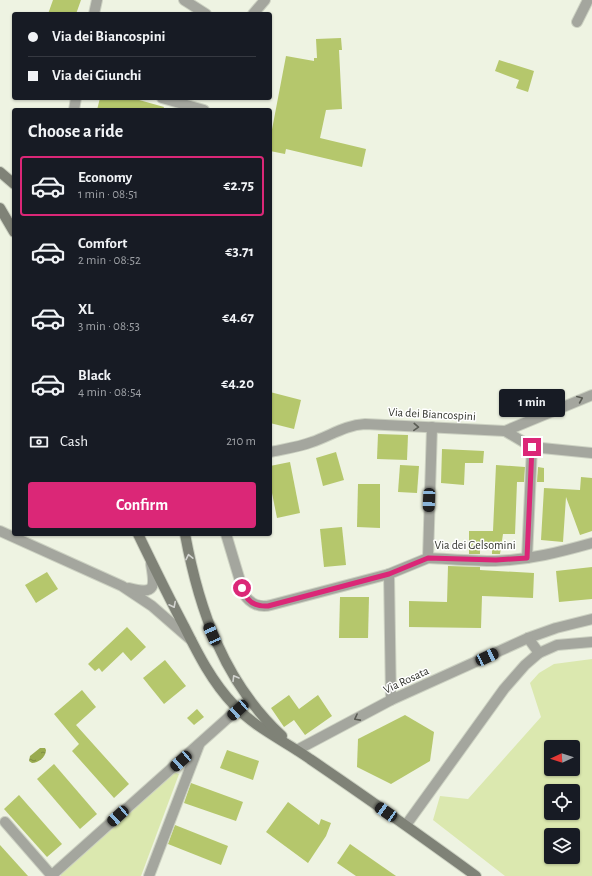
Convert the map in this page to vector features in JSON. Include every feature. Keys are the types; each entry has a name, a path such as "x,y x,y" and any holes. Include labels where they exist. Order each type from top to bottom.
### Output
{"main road":[{"path":"0,172 12,182"},
{"path":"0,208 12,229"},
{"path":"139,536 191,640 212,676 238,710 265,730 297,750 406,825 476,876"},
{"path":"185,536 204,613 222,656 254,706 276,731 297,750"}],"street":[{"path":"95,12 98,0"},
{"path":"184,0 203,12"},
{"path":"255,12 265,0"},
{"path":"577,22 588,0"},
{"path":"169,100 197,108"},
{"path":"505,431 592,395"},
{"name":"Via dei Biancospini","path":"272,452 311,443 343,428 352,426 377,425 505,431 532,447 592,453"},
{"path":"227,536 244,594 250,602 257,605 268,606 389,574 428,558 432,427"},
{"path":"527,558 532,447"},
{"path":"0,531 122,586 152,606 191,640"},
{"name":"Via dei Gelsomini","path":"428,558 496,560 527,558 556,553 592,543"},
{"path":"122,586 142,591 150,590 154,581 150,558"},
{"path":"389,574 391,700"},
{"name":"Via Rosata","path":"297,750 391,700 528,638 556,628 592,619"},
{"path":"528,638 539,653"},
{"path":"406,825 504,689 525,665 539,653 557,646 592,642"},
{"path":"5,822 51,876 238,710"},
{"path":"149,876 200,744"}],"shaded area":[{"path":"592,659 592,876 505,876 433,820 440,796 468,799 541,717 530,683 539,673 554,664"},
{"path":"173,772 179,774 141,876 61,876 61,870"}],"water":[{"path":"40,748 45,748 46,750 43,757 34,763 29,761 30,756"}],"building":[{"path":"53,0 81,0 77,12 49,12"},
{"path":"341,38 342,50 339,50 342,109 326,110 320,138 366,149 362,167 286,149 285,154 272,151 272,130 286,56 314,61 314,58 317,58 316,39"},
{"path":"499,60 534,71 528,92 516,88 519,80 495,71"},
{"path":"100,100 139,100 164,107 164,108 98,108"},
{"path":"272,393 301,400 294,429 272,424"},
{"path":"378,434 408,435 407,460 377,459"},
{"path":"442,449 484,451 483,463 465,463 464,485 441,483"},
{"path":"336,452 344,480 323,486 316,458"},
{"path":"290,462 300,513 277,518 272,493 272,466"},
{"path":"400,465 419,466 417,493 398,492"},
{"path":"496,465 525,467 524,482 517,482 515,534 503,534 500,554 492,554 492,549 480,548 480,554 469,554 469,531 493,531"},
{"path":"538,467 544,468 544,482 537,482"},
{"path":"581,477 592,478 592,531 580,535 566,497 563,542 541,540 544,488 580,490"},
{"path":"358,484 380,484 380,528 357,527"},
{"path":"342,527 346,565 324,567 320,529"},
{"path":"448,566 480,567 480,570 534,573 533,598 482,596 481,628 409,627 409,601 447,602"},
{"path":"592,567 592,599 559,602 556,571"},
{"path":"47,572 58,589 36,603 25,585"},
{"path":"340,597 369,597 368,638 339,638"},
{"path":"127,627 146,647 131,661 123,652 102,672 99,668 95,671 88,664"},
{"path":"165,660 186,686 164,704 143,678"},
{"path":"82,690 96,707 76,725 129,784 114,798 72,751 79,744 54,714"},
{"path":"289,695 299,709 318,695 332,716 305,735 294,720 284,727 271,708"},
{"path":"197,709 204,717 194,725 187,718"},
{"path":"405,715 434,732 430,761 391,784 357,767 358,739"},
{"path":"227,750 259,761 253,780 220,768"},
{"path":"54,764 97,814 80,829 37,779"},
{"path":"191,783 243,802 236,821 184,803"},
{"path":"19,795 62,844 47,857 4,809"},
{"path":"288,802 319,825 321,819 331,823 326,836 308,863 266,832"},
{"path":"175,825 228,846 221,865 168,844"},
{"path":"350,844 396,876 356,876 337,863"},
{"path":"0,845 28,876 0,876"}],"route":[{"path":"242,588 244,594 252,603 260,606 268,606 389,574 428,558 496,560 527,558 532,447"}]}
